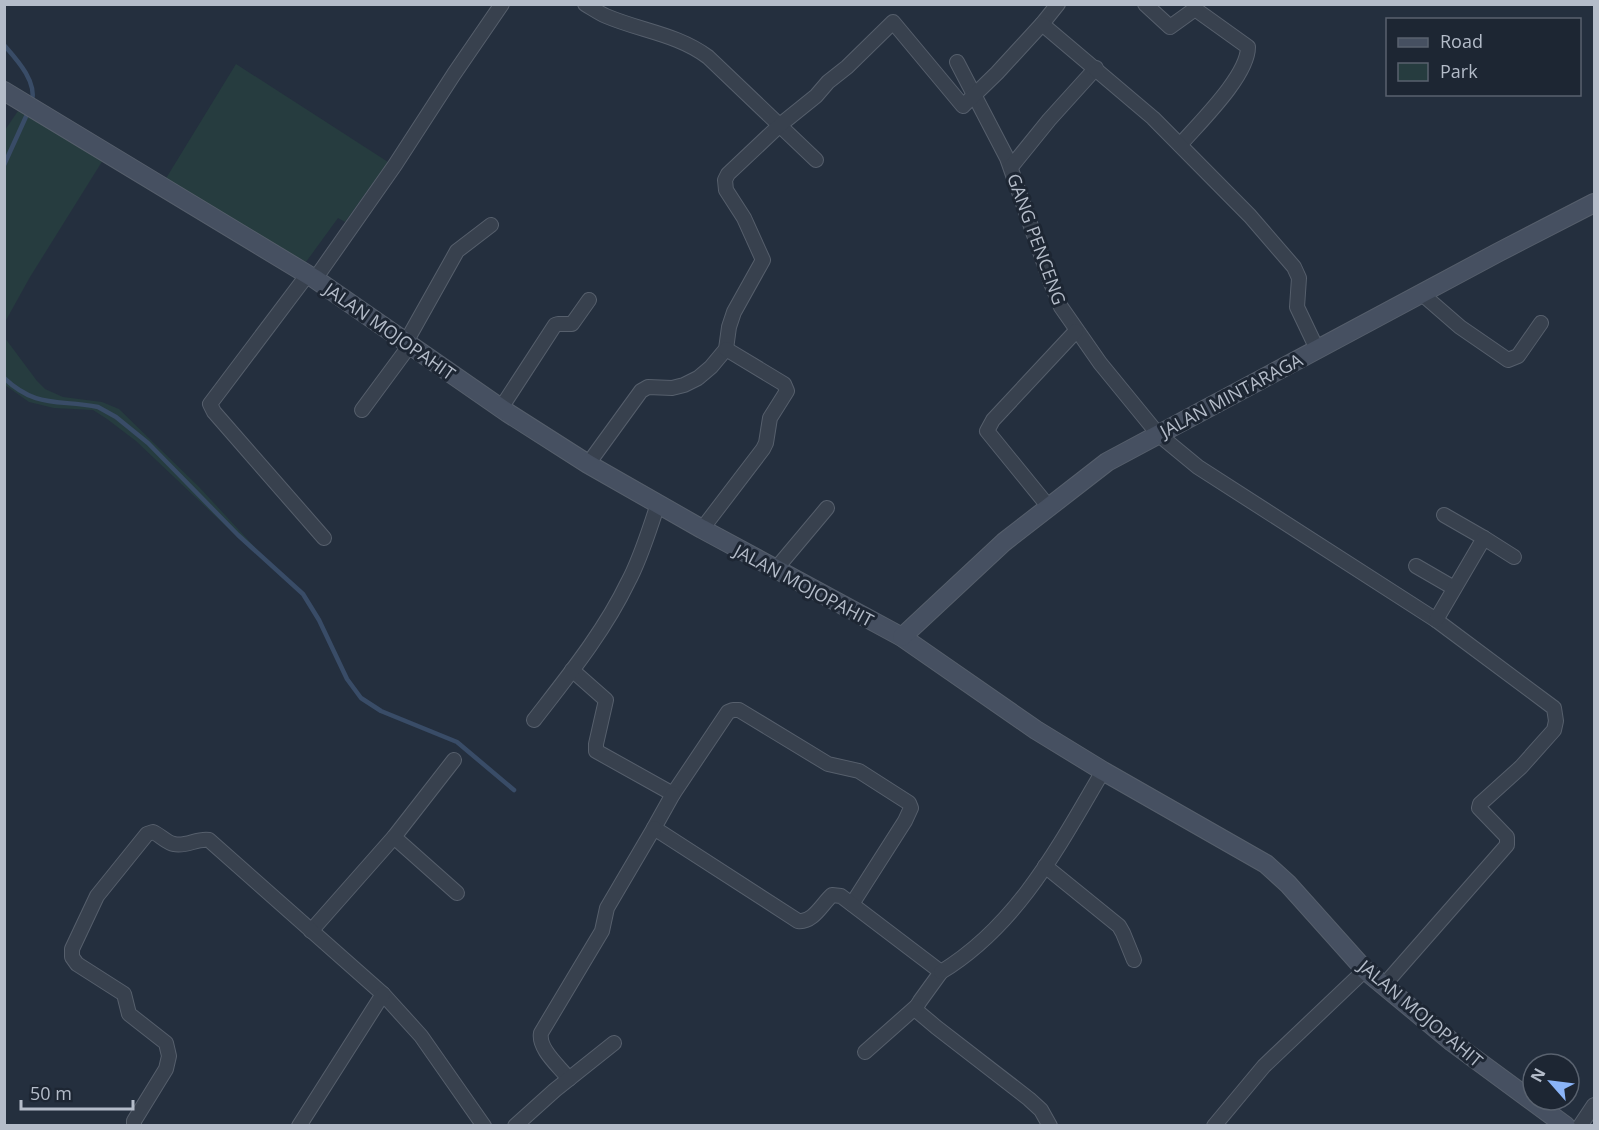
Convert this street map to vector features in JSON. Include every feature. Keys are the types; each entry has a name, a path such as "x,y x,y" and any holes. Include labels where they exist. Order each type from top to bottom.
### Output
{"street":[{"path":"324,538 210,405 312,276 395,165 502,4"},
{"path":"585,4 606,16 671,36 696,48 816,160"},
{"path":"588,464 641,391 648,387 672,388 684,385 698,378 711,367 726,349 734,312 763,260 744,218 726,190 725,180 728,174 780,125 816,96 893,22 963,106 997,73 1058,4"},
{"path":"1144,4 1170,27 1195,9 1248,47 1247,56 1238,78 1180,145"},
{"path":"1042,24 1153,118 1250,216 1298,272 1297,307 1317,349"},
{"name":"GANG PENCENG","path":"957,62 1011,167 1061,307 1076,331 1124,394 1158,434 1198,467 1436,620 1554,708 1556,721 1554,730 1521,766 1480,804 1479,808 1507,837 1507,845 1385,984"},
{"path":"1011,167 1096,68"},
{"name":"JALAN MOJOPAHIT","path":"10,95 312,276 501,408 588,464 702,530 902,637 1036,730 1103,771 1248,853 1278,873 1365,970 1385,984 1452,1042 1566,1125"},
{"name":"JALAN MINTARAGA","path":"902,637 1004,542 1107,462 1594,203"},
{"path":"362,410 408,344 457,251 491,225"},
{"path":"1422,294 1461,327 1508,360 1518,356 1541,323"},
{"path":"501,408 555,325 573,324 589,300"},
{"path":"1048,506 989,436 987,427 1076,331"},
{"path":"702,530 763,449 770,418 787,391 784,384 726,349"},
{"path":"534,720 602,629 630,580 658,504"},
{"path":"775,570 827,508"},
{"path":"1444,514 1514,557"},
{"path":"1436,620 1484,538"},
{"path":"1416,566 1454,588"},
{"path":"572,670 606,700 596,752 673,794"},
{"path":"569,1079 543,1047 541,1033 602,931 609,906 673,794 728,712 739,710 828,764 859,771 906,800 911,806 852,904"},
{"path":"311,931 394,837 454,760"},
{"path":"865,1052 917,1006 941,972 974,950 1003,922 1027,893 1045,866 1103,771"},
{"path":"654,828 798,921 803,922 811,918 832,895 841,896 941,972"},
{"path":"134,1125 134,1121 166,1069 169,1056 166,1043 129,1014 124,994 77,964 72,957 72,949 97,896 147,834 153,832 171,844 179,845 203,839 209,840 382,993 421,1036 484,1125"},
{"path":"394,837 457,893"},
{"path":"1045,866 1119,927 1134,960"},
{"path":"1214,1125 1264,1066 1365,970"},
{"path":"299,1125 382,993"},
{"path":"917,1006 917,1011 929,1022 1029,1099 1041,1110 1050,1125"},
{"path":"515,1125 614,1043"},
{"path":"1580,1125 1594,1105"}],"green space":[{"path":"236,64 388,162 345,222 338,218 306,262 165,180"},
{"path":"18,111 103,160 30,277 5,322 5,130"},
{"path":"5,338 45,389 63,397 102,402 119,409 199,487 277,571 249,548 136,441 107,419 93,410 54,408 29,402 5,385"}],"waterway":[{"path":"4,45 29,79 32,86 32,102"},
{"path":"4,165 29,110"},
{"path":"4,378 16,388 38,399 98,407 116,417 148,443 238,535 303,594 319,620 347,679 361,698 381,711 457,742 514,790"}]}
